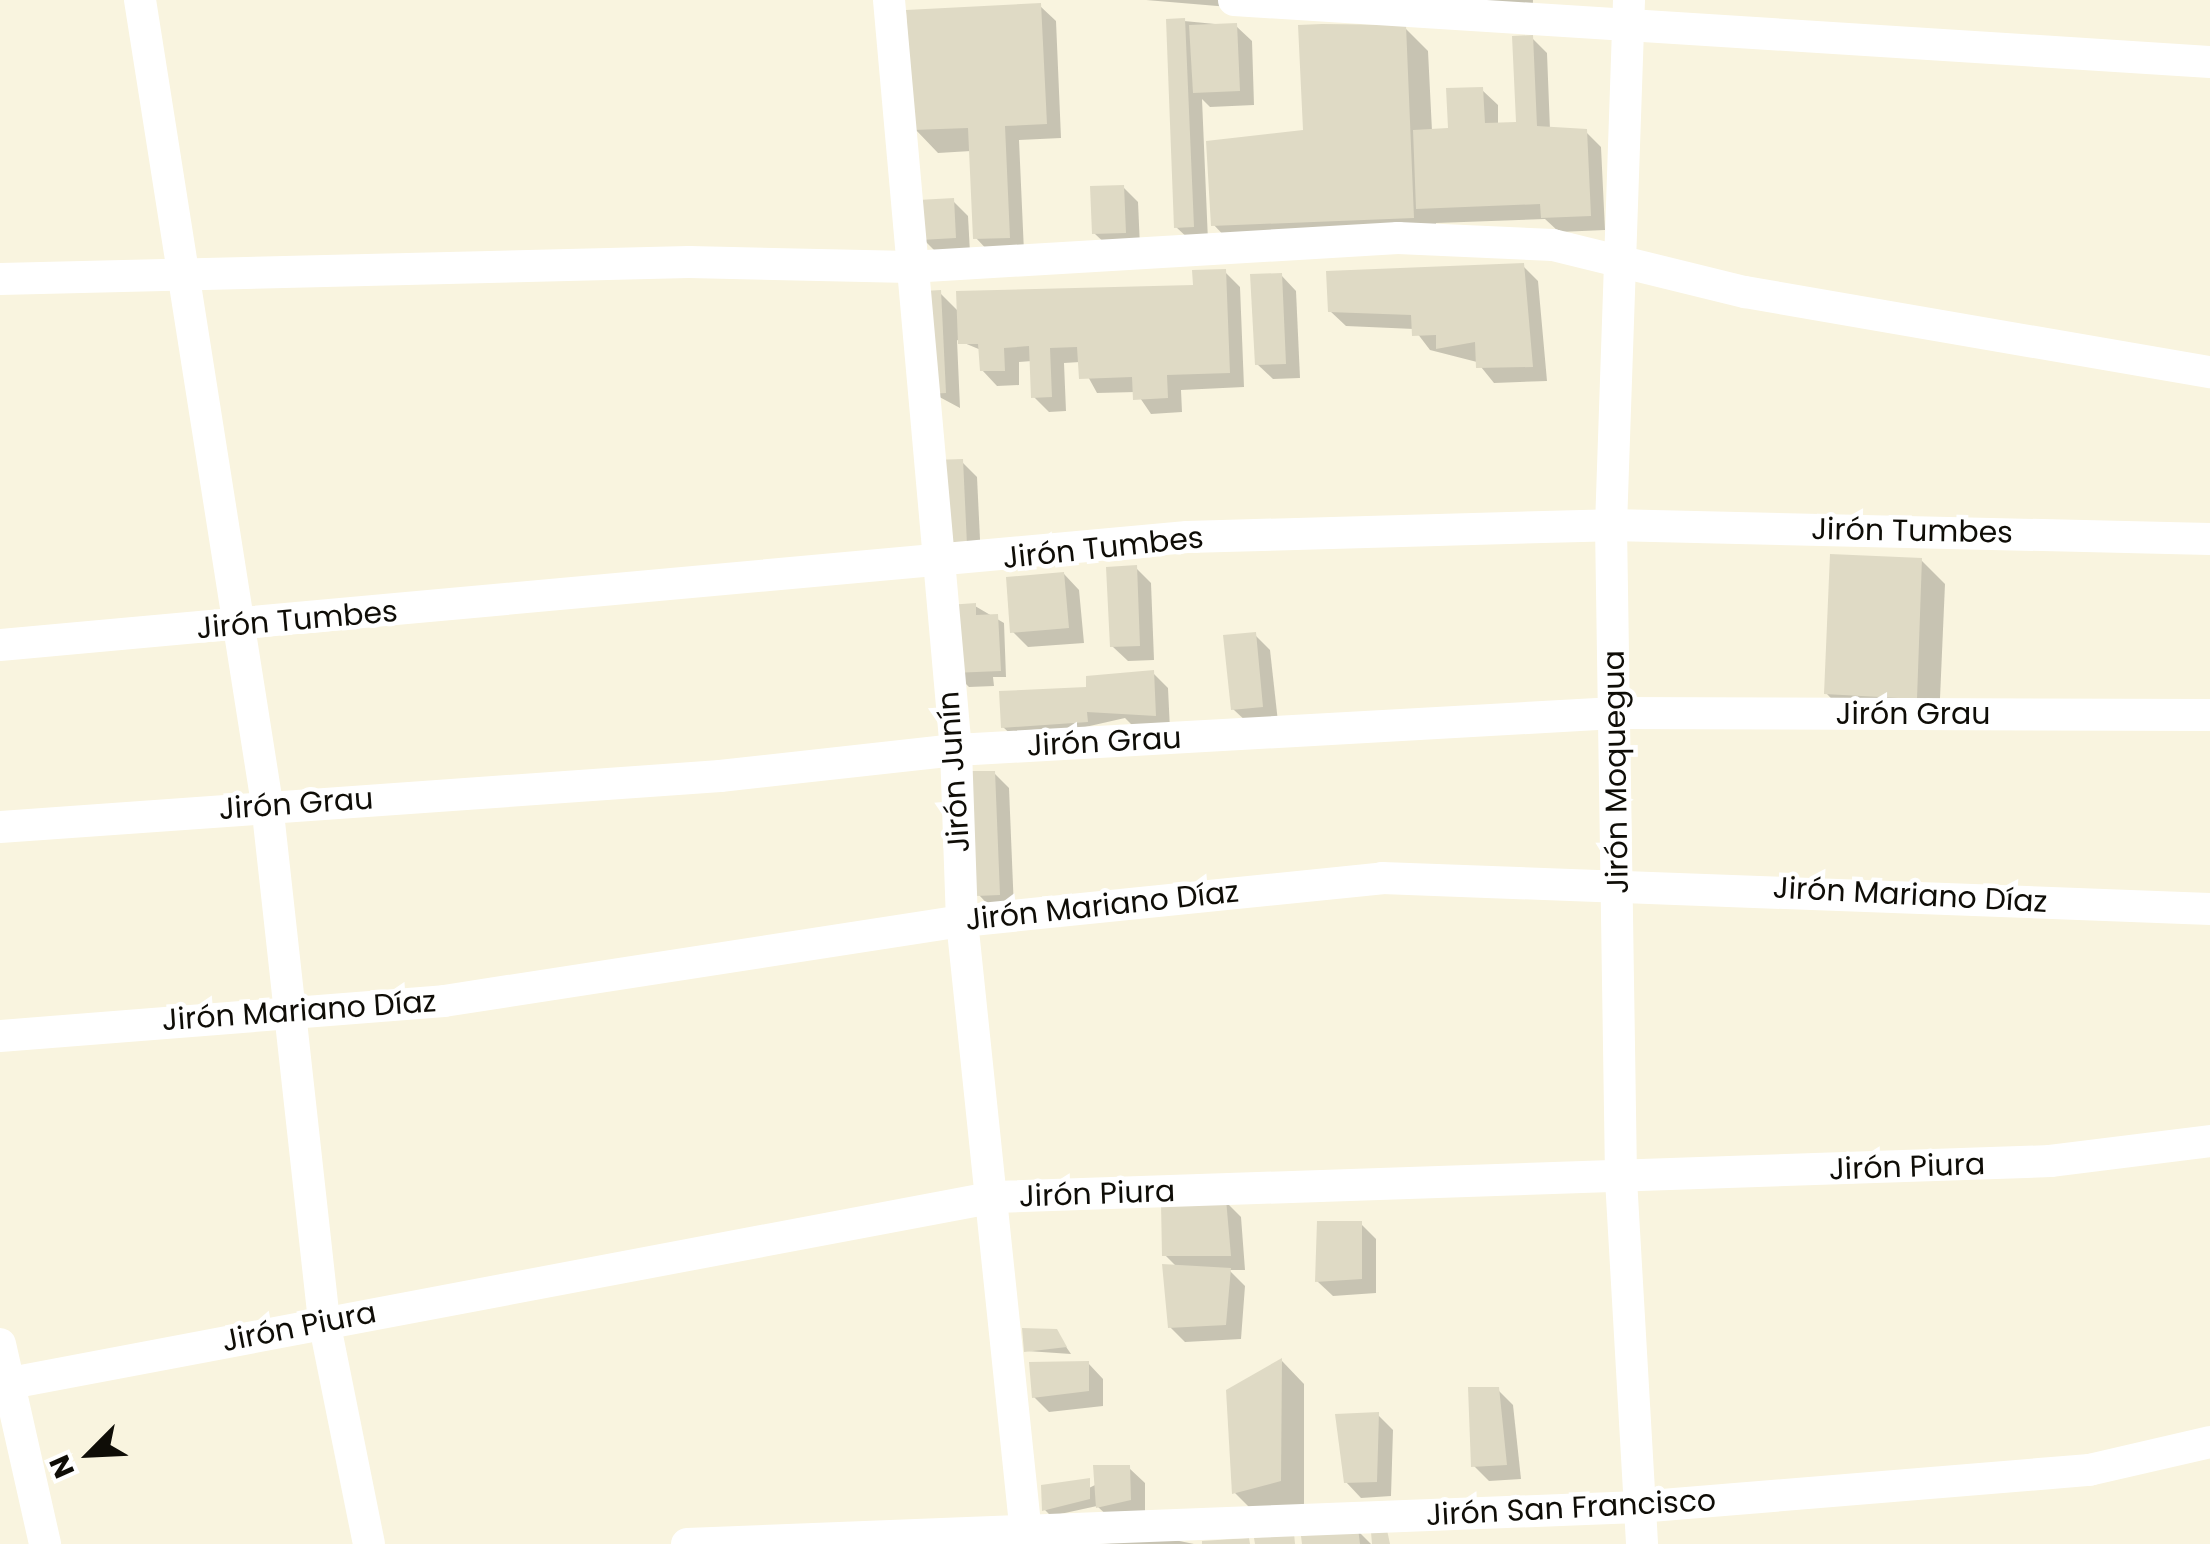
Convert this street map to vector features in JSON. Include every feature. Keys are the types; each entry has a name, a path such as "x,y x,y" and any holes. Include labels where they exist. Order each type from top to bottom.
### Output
{"street":[{"path":"140,0 188,270 267,804 294,1008 324,1322 368,1544"},
{"name":"Jirón Junín","path":"889,0 936,567 956,750 962,921 995,1196 1026,1540"},
{"path":"1234,0 1629,11 2210,62"},
{"name":"Jirón Moquegua","path":"1629,11 1617,260 1611,524 1622,1180 1642,1544"},
{"path":"0,279 188,270 910,267 1398,238 1554,245 1745,292 2210,372"},
{"name":"Jirón Tumbes","path":"0,644 936,567 1186,537 1611,524 2210,539"},
{"name":"Jirón Grau","path":"0,828 267,804 663,780 956,750 1615,713 2210,715"},
{"name":"Jirón Mariano Díaz","path":"0,1036 294,1008 444,1001 962,921 1382,878 1618,881 2210,909"},
{"name":"Jirón Piura","path":"4,1384 995,1196 1622,1180 2050,1161 2210,1141"},
{"path":"0,1344 4,1384 45,1544"},
{"name":"Jirón San Francisco","path":"687,1544 1026,1540 1638,1507 2090,1470 2210,1442"}],"building":[{"path":"1041,3 1047,124 1005,126 1010,238 973,239 968,128 913,130 906,10"},
{"path":"1185,18 1194,227 1174,228 1166,19"},
{"path":"1237,23 1240,91 1193,93 1189,25"},
{"path":"1298,25 1406,25 1414,218 1211,226 1206,141 1303,130"},
{"path":"1533,35 1537,126 1587,129 1591,216 1541,218 1540,204 1416,209 1413,130 1448,128 1446,88 1483,87 1485,123 1516,122 1512,36"},
{"path":"1124,185 1126,233 1092,234 1090,186"},
{"path":"954,198 956,238 920,240 918,200"},
{"path":"1524,263 1533,367 1476,368 1475,342 1436,349 1436,335 1412,336 1411,315 1328,312 1326,271"},
{"path":"1226,269 1230,373 1167,375 1168,398 1133,400 1132,377 1079,379 1077,347 1050,348 1052,397 1031,398 1029,346 1004,348 1005,371 980,371 978,344 958,344 956,291 1193,285 1192,270"},
{"path":"1282,273 1286,364 1255,365 1250,274"},
{"path":"941,290 946,393 929,394 924,291"},
{"path":"963,459 967,545 937,546 933,460"},
{"path":"1830,554 1922,558 1917,699 1824,694"},
{"path":"1137,565 1140,646 1110,647 1106,567"},
{"path":"1064,572 1069,628 1010,633 1006,577"},
{"path":"976,603 976,615 998,614 1001,671 952,673 948,605"},
{"path":"1256,632 1263,707 1231,710 1223,635"},
{"path":"1154,670 1156,716 1087,712 1088,722 1001,728 999,691 1086,687 1086,676"},
{"path":"970,771 995,771 1000,895 976,896"},
{"path":"1226,1199 1231,1256 1162,1256 1161,1203"},
{"path":"1317,1221 1362,1221 1362,1279 1315,1282"},
{"path":"1162,1264 1231,1268 1226,1325 1168,1328"},
{"path":"1022,1328 1057,1329 1067,1347 1024,1352"},
{"path":"1282,1358 1281,1481 1232,1494 1226,1390"},
{"path":"1089,1361 1089,1391 1032,1398 1029,1362"},
{"path":"1468,1387 1499,1387 1507,1465 1471,1467"},
{"path":"1379,1412 1377,1482 1344,1483 1335,1414"},
{"path":"1093,1465 1130,1465 1131,1500 1096,1508"},
{"path":"1090,1478 1090,1499 1042,1511 1041,1485"},
{"path":"1358,1528 1360,1544 1302,1544 1301,1536"},
{"path":"1387,1530 1390,1544 1372,1544 1371,1532"},
{"path":"1294,1533 1295,1544 1255,1544 1254,1538"},
{"path":"1249,1538 1250,1544 1202,1544 1202,1541"}]}
